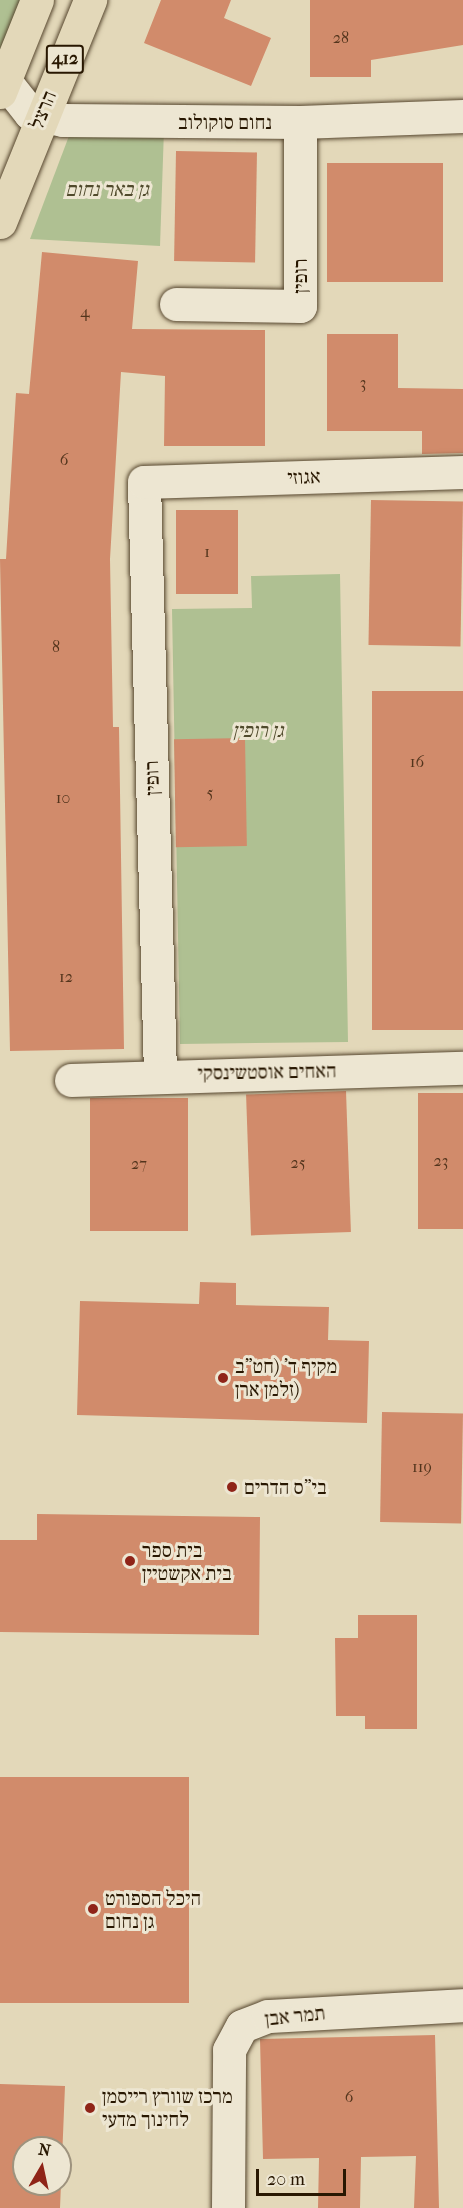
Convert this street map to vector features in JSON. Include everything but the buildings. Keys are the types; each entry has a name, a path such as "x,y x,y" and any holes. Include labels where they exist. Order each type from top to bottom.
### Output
{"main road":[{"name":"412","path":"2,86 37,0"},
{"name":"הרצל","path":"0,222 40,117 90,0"}],"street":[{"path":"2,86 21,107 40,117"},
{"name":"נחום סוקולוב","path":"40,117 300,122 463,116"},
{"name":"רופין","path":"176,304 300,306 300,122"},
{"name":"אגוזי","path":"144,482 463,472"},
{"name":"רופין","path":"144,482 160,1074"},
{"name":"האחים אוסטשינסקי","path":"71,1080 160,1074 463,1068"},
{"name":"תמר אבן","path":"228,2208 229,2050 242,2026 268,2016 463,2005"}],"green space":[{"path":"0,0 37,0 0,92"},
{"name":"גן באר נחום","path":"72,128 164,129 160,246 30,239"},
{"name":"גן רופין","path":"340,574 348,1042 180,1044 172,609 252,608 251,576"}],"place":[{"name":"מקיף ד' (חט\"ב זלמן ארן)","path":"223,1378"},
{"name":"בי\"ס הדרים","path":"232,1487"},
{"name":"בית ספר בית אקשטיין","path":"130,1561"},
{"name":"היכל הספורט גן נחום","path":"93,1909"},
{"name":"מרכז שוורץ רייסמן לחינוך מדעי","path":"90,2108"}]}
